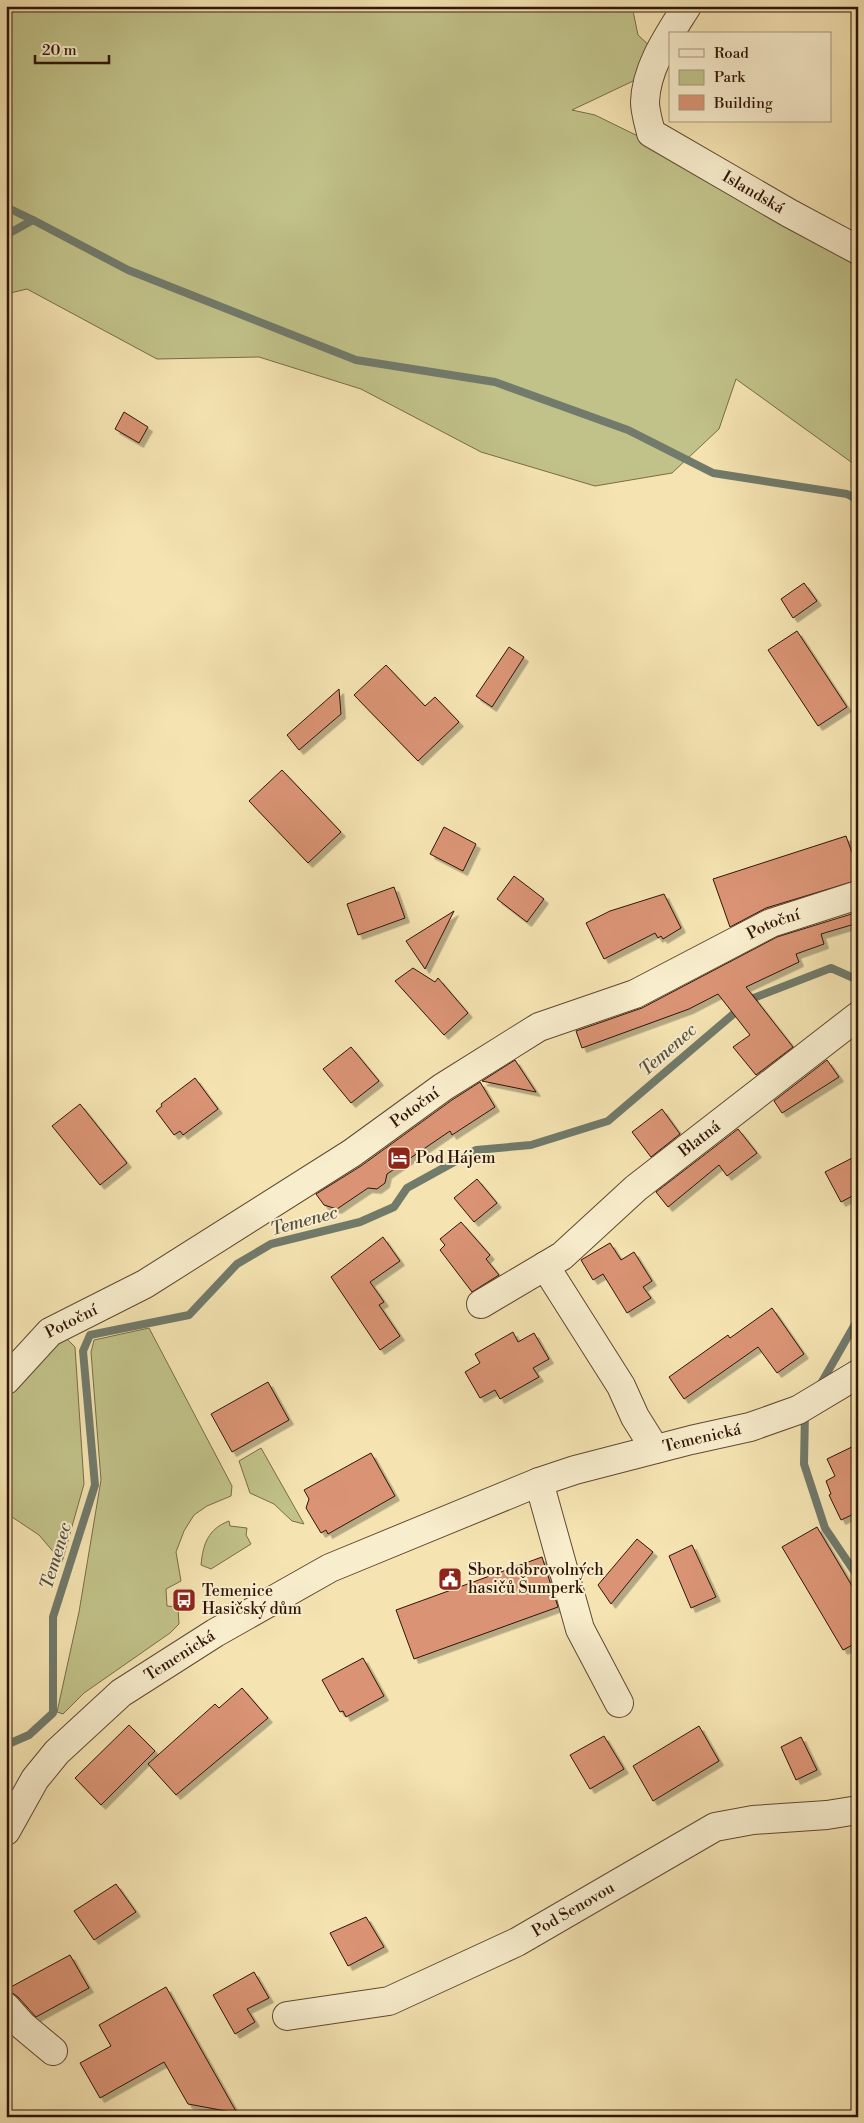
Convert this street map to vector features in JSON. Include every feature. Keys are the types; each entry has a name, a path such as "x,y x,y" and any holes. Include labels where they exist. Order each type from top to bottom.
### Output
{"street":[{"name":"Islandská","path":"671,32 687,6"},
{"name":"Islandská","path":"669,35 651,73 645,103 651,133 780,208 858,250"},
{"name":"Potoční","path":"6,1380 50,1332 145,1284 352,1153 443,1087 540,1027 635,994 771,923 858,895"},
{"name":"Blatná","path":"481,1304 562,1256 636,1188 858,1016"},
{"path":"544,1266 620,1386 635,1417 655,1449"},
{"name":"Temenická","path":"6,1831 35,1779 57,1752 121,1693 266,1602 330,1568 539,1482 655,1449 750,1427 798,1410 858,1374"},
{"path":"539,1482 580,1629 619,1703"},
{"name":"Pod Senovou","path":"287,2016 389,2001 517,1942 715,1827 753,1820 827,1815 858,1810"},
{"path":"6,2006 23,2026 53,2051"}],"green space":[{"path":"6,6 632,6 638,35 669,64 572,110 595,115 646,140 858,262 858,467 736,379 719,429 672,473 595,486 481,452 361,389 259,357 157,359 27,289 6,294"},
{"path":"149,1328 232,1486 231,1496 207,1506 194,1515 184,1531 176,1552 181,1581 166,1589 167,1606 178,1607 179,1624 170,1633 84,1693 63,1714 57,1712 79,1612 101,1480 91,1352 94,1340"},
{"path":"61,1333 75,1347 84,1484 62,1562 39,1535 6,1513 6,1388"},
{"path":"261,1448 304,1524 292,1521 274,1504 250,1493 239,1461"},
{"path":"229,1521 230,1526 247,1528 246,1535 251,1544 211,1569 201,1565 203,1550 211,1533"}],"building":[{"path":"124,412 148,427 139,443 115,429"},
{"path":"804,583 817,601 793,618 781,599"},
{"path":"797,631 847,707 818,726 768,650"},
{"path":"509,647 524,657 492,707 476,696"},
{"path":"386,665 425,706 435,697 459,722 418,761 354,695"},
{"path":"339,689 341,714 299,750 287,735"},
{"path":"282,770 341,832 308,863 249,801"},
{"path":"444,827 476,844 463,871 430,854"},
{"path":"846,836 858,869 858,880 766,908 730,927 713,879"},
{"path":"514,876 544,899 527,922 497,899"},
{"path":"394,887 405,918 358,935 347,904"},
{"path":"664,894 681,928 663,939 661,936 658,938 655,933 604,959 586,923 610,911"},
{"path":"454,911 425,969 406,941"},
{"path":"858,912 858,923 821,934 824,944 796,954 799,962 746,987 793,1047 756,1075 733,1047 750,1035 718,994 689,1009 582,1048 576,1031 642,1008 777,937"},
{"path":"413,968 435,982 438,978 468,1013 444,1035 395,981"},
{"path":"351,1047 379,1081 351,1103 323,1069"},
{"path":"515,1060 536,1092 482,1081"},
{"path":"827,1060 839,1077 782,1113 774,1101"},
{"path":"195,1078 218,1109 183,1135 180,1131 174,1135 156,1111 162,1106 161,1104"},
{"path":"480,1082 495,1107 452,1135 450,1131 387,1174 385,1183 377,1189 368,1188 337,1209 324,1205 316,1194 361,1166"},
{"path":"80,1104 127,1163 100,1185 52,1126"},
{"path":"662,1109 680,1134 651,1157 632,1132"},
{"path":"738,1129 757,1153 727,1176 719,1165 668,1207 656,1192"},
{"path":"858,1155 858,1193 841,1202 825,1172"},
{"path":"477,1179 497,1203 474,1222 454,1198"},
{"path":"461,1222 490,1255 486,1259 499,1275 472,1292 440,1250 445,1245 440,1239"},
{"path":"383,1237 400,1261 370,1282 384,1302 379,1305 400,1336 380,1350 331,1277"},
{"path":"610,1243 621,1260 634,1252 652,1281 643,1287 651,1298 627,1313 603,1274 593,1280 581,1260"},
{"path":"772,1308 804,1354 777,1373 758,1347 684,1399 669,1377 728,1335 730,1338"},
{"path":"513,1332 518,1342 534,1333 549,1359 533,1368 539,1377 500,1399 495,1390 480,1398 465,1372 480,1363 475,1354"},
{"path":"268,1382 289,1420 232,1452 211,1414"},
{"path":"858,1444 858,1512 841,1520 829,1495 831,1494 826,1481 835,1476 827,1459"},
{"path":"371,1453 395,1496 328,1534 326,1530 321,1533 306,1508 309,1499 304,1490"},
{"path":"817,1527 858,1596 858,1642 843,1650 782,1547"},
{"path":"637,1539 653,1552 611,1604 598,1585"},
{"path":"692,1545 716,1597 691,1608 669,1556"},
{"path":"542,1557 558,1607 414,1659 396,1610"},
{"path":"363,1658 384,1696 346,1717 343,1711 340,1712 322,1680"},
{"path":"242,1688 268,1718 176,1795 148,1764 215,1704 219,1708"},
{"path":"129,1725 155,1751 101,1805 75,1778"},
{"path":"699,1726 719,1761 653,1801 633,1766"},
{"path":"604,1736 624,1769 590,1789 570,1755"},
{"path":"801,1737 817,1770 796,1780 781,1747"},
{"path":"116,1884 136,1912 94,1940 74,1911"},
{"path":"366,1917 384,1947 348,1966 330,1933"},
{"path":"70,1955 89,1988 36,2017 18,1997 7,1989"},
{"path":"254,1972 269,1998 247,2009 255,2022 235,2034 213,1995"},
{"path":"166,1987 237,2113 188,2104 164,2062 100,2098 80,2063 111,2046 99,2025"}],"waterway":[{"path":"6,207 33,220"},
{"path":"6,235 33,220 128,270 356,360 495,382 628,430 713,473 847,494 858,500"},
{"name":"Temenec","path":"6,1745 29,1735 53,1713 53,1617 95,1485 83,1351 90,1335 189,1315 237,1264 271,1244 360,1222 394,1207 407,1188 476,1150 531,1145 608,1121 751,999 831,968 858,980"},
{"path":"819,1387 858,1319"},
{"path":"805,1412 804,1464 825,1528 858,1577"}],"place":[{"name":"Pod Hájem","path":"399,1158"},
{"name":"Sbor dobrovolných hasičů Šumperk","path":"450,1579"},
{"name":"Temenice Hasičský dům","path":"184,1600"}]}
